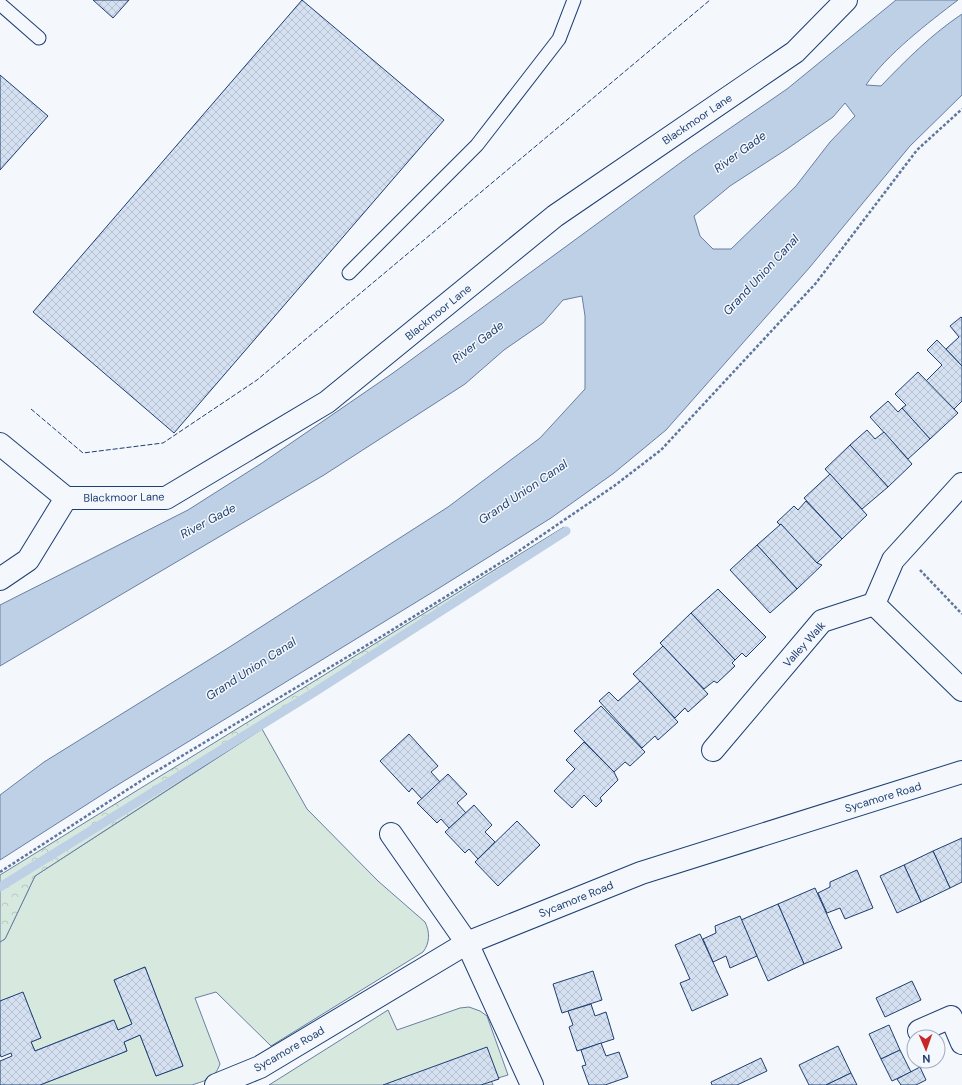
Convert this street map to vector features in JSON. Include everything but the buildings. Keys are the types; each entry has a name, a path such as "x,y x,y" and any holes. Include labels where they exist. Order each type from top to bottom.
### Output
{"street":[{"name":"Blackmoor Lane","path":"66,498 166,498 327,402 555,216 795,52 846,0"},
{"path":"0,444 66,498 28,560 0,579"},
{"path":"962,484 893,560 874,604 962,690"},
{"name":"Valley Walk","path":"714,750 822,621 874,604"},
{"name":"Sycamore Road","path":"216,1085 260,1067 467,943 640,873 962,772"},
{"path":"391,834 467,943 532,1085"},
{"path":"924,1029 951,1017 962,1043"}],"lane":[{"path":"349,273 477,145 560,39 574,0"},
{"path":"0,4 39,38"}],"path":[{"path":"0,872 150,775 384,635 513,555 614,486 661,450 816,283 917,150 962,108"},
{"path":"902,550 962,614"}],"green space":[{"path":"564,527 566,531 35,876 5,939 0,942 0,875"},
{"path":"262,729 307,809 378,881 425,922 428,930 428,937 425,949 423,952 271,1046 216,992 195,998 220,1064 218,1069 209,1079 201,1082 192,1085 40,1085 127,1051 124,1042 140,1035 156,1076 183,1066 145,967 114,980 132,1024 118,1030 113,1020 35,1051 31,1042 41,1038 23,993 0,1001 0,942 5,939 35,876"},
{"path":"469,1007 480,1011 487,1016 508,1075 491,1080 493,1085 269,1085 388,1010 397,1030 460,1008"}],"water":[{"path":"896,0 958,0 896,51 866,85 881,86 930,39 962,14 962,95 910,146 810,267 666,430 614,473 551,518 111,789 0,860 0,795 44,762 228,648 448,507 540,438 585,389 585,316 582,296 563,300 543,323 504,350 465,384 324,475 0,666 0,605 188,510 262,463 393,373 691,155 787,89","holes":["845,103 855,116 830,142 796,186 731,249 713,249 700,236 694,216 730,186 833,117"]}],"waterway":[{"path":"0,887 313,693 566,531"}],"fence":[{"path":"31,409 83,453 163,443 257,380 710,0"}],"water label":[{"name":"River Gade","path":"740,152"},
{"name":"Grand Union Canal","path":"761,275"},
{"name":"River Gade","path":"478,342"},
{"name":"Grand Union Canal","path":"523,492"},
{"name":"River Gade","path":"208,521"},
{"name":"Grand Union Canal","path":"251,669"}]}
